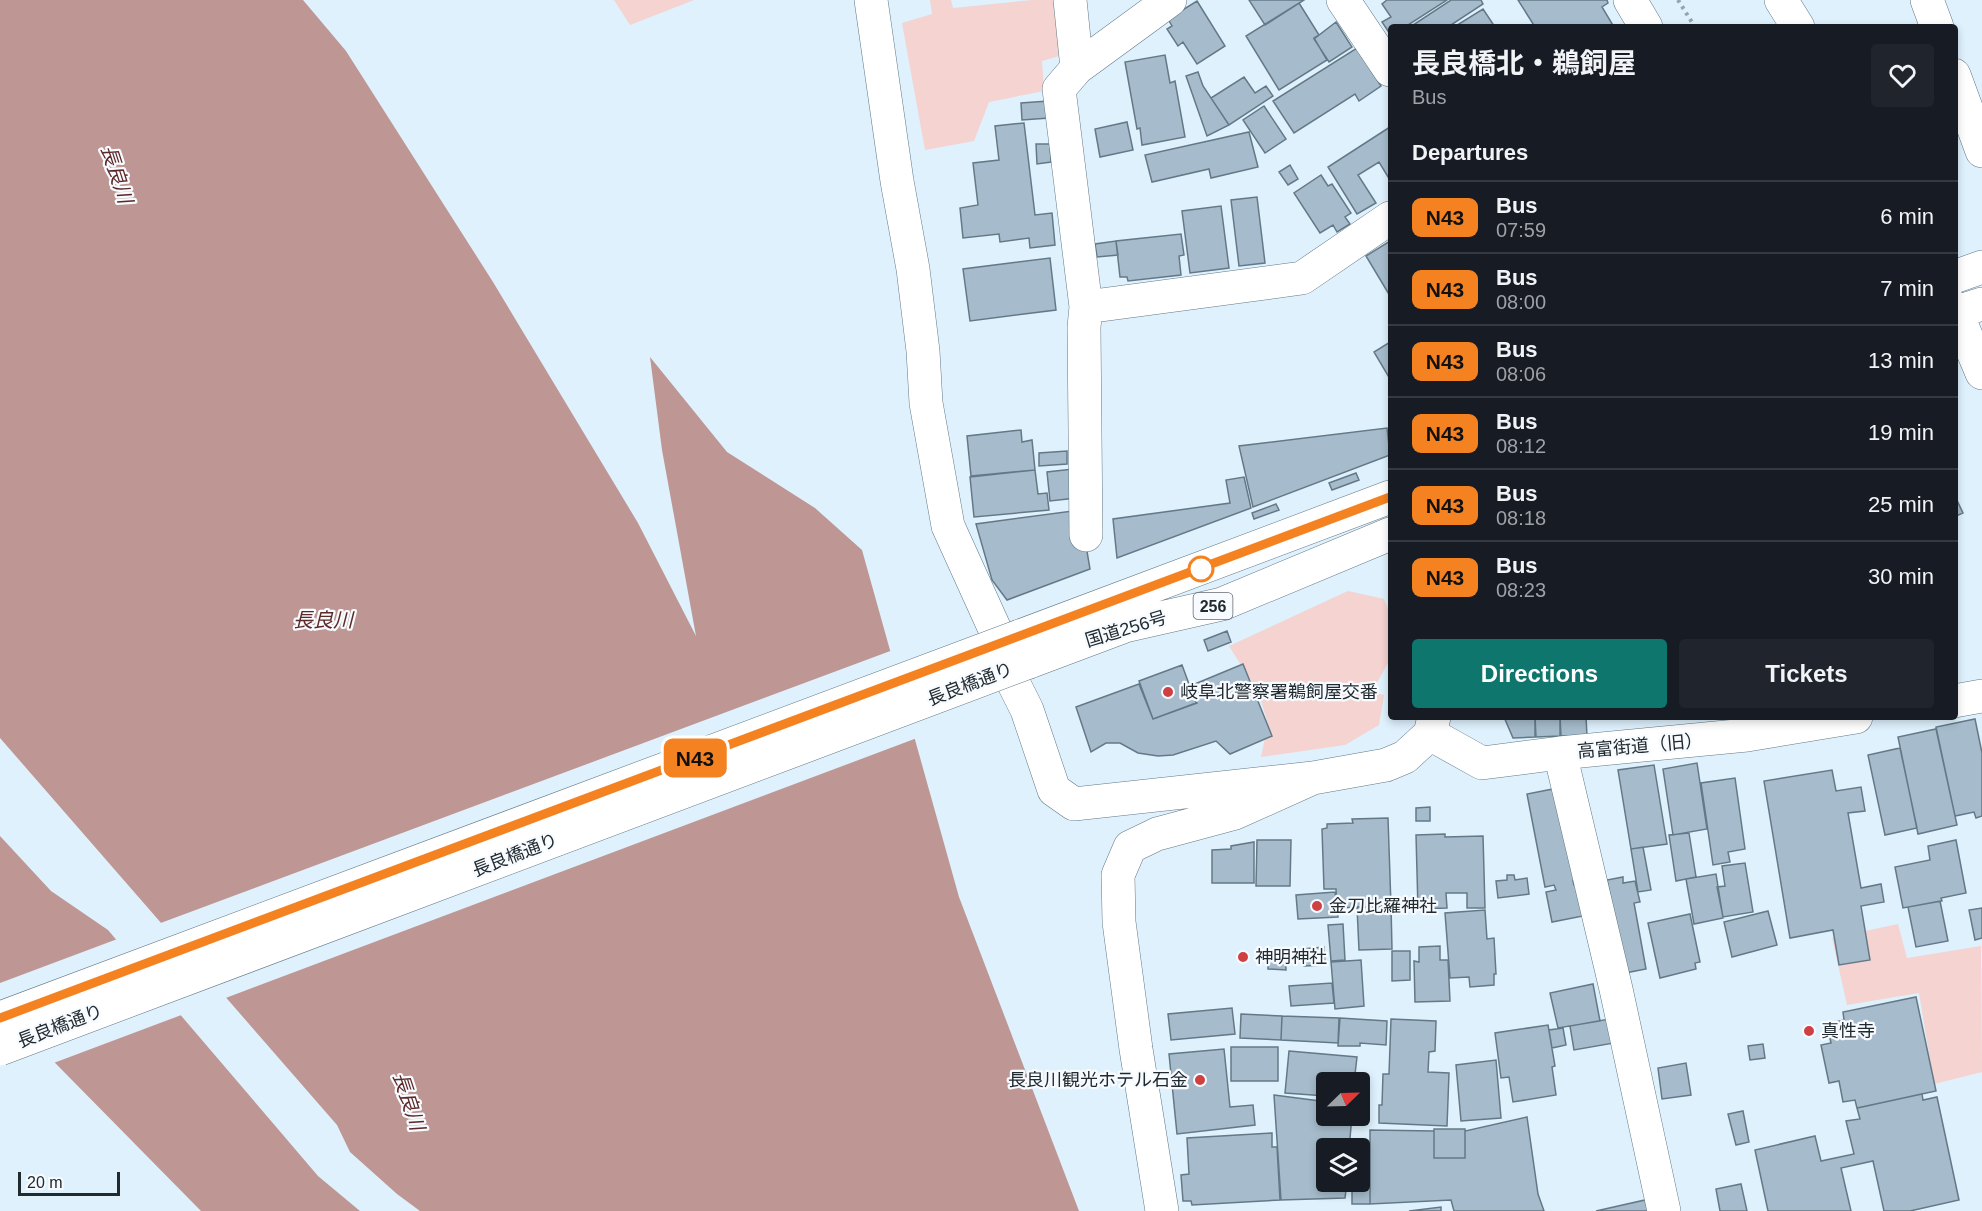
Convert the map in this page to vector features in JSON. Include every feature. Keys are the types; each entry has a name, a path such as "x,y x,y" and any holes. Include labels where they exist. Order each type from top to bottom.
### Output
{"main road":[{"path":"871,0 914,280 923,351 926,403 948,526 997,634 1003,662 1027,710 1054,790 1074,804 1313,778 1386,765 1405,757 1432,725"},
{"path":"1070,0 1077,68"},
{"path":"1086,535 1083,327 1086,308 1059,89 1077,68 1170,0"},
{"path":"1343,0 1388,67"},
{"path":"1630,0 1644,24"},
{"path":"1781,0 1796,24"},
{"path":"1927,0 1936,24"},
{"path":"1958,86 1982,151"},
{"path":"1086,308 1302,278 1388,219"},
{"path":"1958,276 1982,267"},
{"path":"1962,309 1982,373"},
{"name":"国道256号","path":"1024,649 1388,498"},
{"name":"国道256号","path":"1024,649 1222,604 1388,535"},
{"name":"長良橋通り","path":"0,1018 1024,649"},
{"name":"長良橋通り","path":"0,1048 1024,649"},
{"path":"1958,699 1982,696"},
{"name":"高富街道（旧）","path":"1432,725 1482,763 1747,735 1838,720"},
{"path":"1560,753 1616,989 1664,1211"},
{"path":"1162,1211 1136,1049 1119,922 1118,875 1130,847 1148,838 1235,813 1313,778"}],"path":[{"path":"1678,0 1693,24"}],"shaded area":[{"path":"614,0 694,0 630,25"},
{"path":"930,0 951,0 953,8 1032,0 1056,0 1063,55 1042,61 1044,91 989,102 974,141 925,150 902,23 932,14"},
{"path":"1348,591 1384,599 1388,609 1388,663 1372,692 1384,695 1379,725 1345,745 1261,757 1268,724 1259,694 1229,646"},
{"path":"1898,924 1907,958 1981,946 1982,1072 1934,1084 1919,993 1847,1005 1832,938"}],"water":[{"name":"長良川","path":"0,0 303,0 346,51 493,282 638,523 696,636 662,450 650,357 727,452 815,508 862,550 959,897 1079,1211 420,1211 397,1194 350,1152 337,1125 0,738"},
{"path":"0,836 51,891 108,930 318,1176 360,1211 201,1211 0,1007"}],"pier":[{"path":"893,650 917,738 223,999 158,924"},
{"path":"120,938 184,1014 51,1064 0,1011 0,983"}],"building":[{"path":"1249,0 1304,0 1265,25"},
{"path":"1387,0 1447,0 1410,24 1388,24 1388,31 1382,22 1391,17 1382,4"},
{"path":"1451,0 1481,0 1483,4 1453,24 1415,24"},
{"path":"1518,0 1607,0 1608,3 1602,7 1612,24 1533,24"},
{"path":"1197,1 1225,46 1197,64 1183,42 1178,46 1167,29 1172,26 1168,19"},
{"path":"1299,3 1319,35 1314,38 1327,60 1279,90 1246,36"},
{"path":"1483,9 1493,24 1459,24"},
{"path":"1336,22 1352,47 1329,62 1314,39"},
{"path":"1357,48 1381,86 1359,101 1355,94 1294,133 1273,101"},
{"path":"1165,55 1170,83 1175,81 1185,137 1142,145 1125,62"},
{"path":"1198,72 1203,86 1229,125 1207,136 1186,76"},
{"path":"1244,77 1255,93 1266,86 1273,96 1229,125 1211,98"},
{"path":"1048,101 1049,118 1022,120 1021,103"},
{"path":"1264,106 1286,139 1265,153 1243,120"},
{"path":"1127,122 1133,150 1100,157 1095,129"},
{"path":"1024,123 1035,215 1052,213 1055,245 1030,248 1029,238 1000,242 999,234 963,238 960,208 978,205 973,163 999,160 995,126"},
{"path":"1388,128 1388,177 1379,162 1358,175 1376,203 1357,214 1328,167"},
{"path":"1249,132 1258,167 1211,178 1209,169 1152,182 1145,155"},
{"path":"1036,144 1050,144 1051,162 1037,164"},
{"path":"1290,165 1298,179 1288,185 1279,172"},
{"path":"1321,175 1328,186 1332,184 1351,213 1345,217 1350,224 1337,232 1333,225 1320,233 1294,193"},
{"path":"1257,197 1265,263 1239,266 1231,200"},
{"path":"1221,206 1229,268 1190,273 1182,211"},
{"path":"1181,234 1184,255 1179,256 1181,275 1128,281 1127,277 1120,277 1116,241"},
{"path":"1116,241 1118,255 1097,257 1095,244"},
{"path":"1388,242 1388,293 1366,256"},
{"path":"1050,258 1056,310 970,321 963,269"},
{"path":"1388,343 1388,376 1374,352"},
{"path":"1387,428 1388,456 1253,507 1239,446"},
{"path":"1021,430 1022,442 1032,440 1035,470 971,476 967,436"},
{"path":"1067,451 1067,464 1039,466 1039,453"},
{"path":"1073,469 1076,498 1050,501 1047,472"},
{"path":"1035,470 1038,494 1047,493 1049,510 974,517 970,477"},
{"path":"1356,473 1359,480 1332,490 1329,483"},
{"path":"1244,477 1251,508 1117,558 1113,519 1230,503 1226,480"},
{"path":"1958,502 1963,513 1958,515"},
{"path":"1276,504 1279,510 1254,519 1252,513"},
{"path":"1080,510 1090,569 1007,600 992,580 976,524"},
{"path":"1227,631 1231,642 1208,651 1204,640"},
{"path":"1243,664 1272,736 1230,754 1216,741 1173,755 1158,756 1138,753 1120,743 1106,743 1091,752 1076,707 1139,684 1153,719 1197,703 1190,686"},
{"name":"岐阜北警察署鵜飼屋交番","path":"1182,665 1196,703 1153,719 1139,681"},
{"path":"1975,719 1982,753 1982,816 1976,818 1974,812 1955,816 1936,727"},
{"path":"1505,720 1535,720 1535,737 1513,738"},
{"path":"1535,720 1560,720 1560,736 1536,737"},
{"path":"1560,720 1586,720 1587,736 1561,736"},
{"path":"1936,729 1957,825 1918,834 1898,737"},
{"path":"1900,748 1917,828 1885,835 1868,755"},
{"path":"1697,763 1707,829 1673,835 1663,769"},
{"path":"1654,765 1667,844 1631,849 1618,770"},
{"path":"1832,770 1836,791 1861,787 1865,811 1848,813 1861,888 1881,884 1884,902 1861,906 1870,960 1839,965 1833,930 1790,938 1764,781"},
{"path":"1735,778 1745,849 1728,852 1730,862 1713,865 1701,783"},
{"path":"1558,788 1576,881 1573,881 1574,885 1577,884 1583,916 1552,922 1546,892 1556,890 1554,885 1545,887 1527,794"},
{"path":"1430,807 1430,821 1416,821 1416,808"},
{"path":"1388,818 1391,906 1337,908 1336,889 1324,889 1322,829 1327,828 1327,824 1353,823 1352,819"},
{"path":"1689,833 1696,877 1676,881 1669,835"},
{"path":"1445,834 1445,837 1483,836 1485,908 1467,908 1467,893 1446,893 1447,908 1418,909 1416,835"},
{"path":"1257,840 1291,840 1290,886 1256,886"},
{"path":"1956,840 1966,893 1941,898 1942,901 1903,908 1895,867 1930,860 1928,846"},
{"path":"1254,842 1254,883 1212,883 1212,850 1231,849 1231,846"},
{"path":"1643,847 1651,890 1638,892 1631,849"},
{"path":"1745,863 1753,912 1723,917 1717,887 1725,886 1722,866"},
{"path":"1716,874 1723,918 1694,924 1686,879"},
{"path":"1507,875 1514,875 1515,880 1527,878 1529,894 1498,898 1496,881 1507,880"},
{"path":"1623,877 1623,883 1635,881 1640,902 1634,903 1646,969 1625,973 1607,880"},
{"name":"金刀比羅神社","path":"1335,892 1338,917 1298,919 1296,895"},
{"path":"1940,901 1948,941 1916,947 1908,907"},
{"path":"1391,906 1392,949 1359,950 1357,907"},
{"path":"1982,908 1982,938 1975,940 1969,910"},
{"path":"1485,910 1487,939 1494,938 1496,974 1494,974 1494,985 1470,987 1469,977 1450,978 1445,913"},
{"path":"1768,911 1777,945 1732,957 1724,922"},
{"path":"1690,914 1700,962 1695,963 1696,969 1660,978 1648,923"},
{"path":"1343,924 1345,960 1331,961 1328,925"},
{"path":"1440,946 1440,960 1448,960 1450,1001 1415,1002 1414,961 1419,962 1419,947"},
{"path":"1324,947 1325,965 1304,966 1302,949"},
{"path":"1268,950 1285,950 1286,970 1268,969"},
{"path":"1392,951 1410,951 1410,980 1392,981"},
{"path":"1361,960 1364,1006 1335,1009 1331,962"},
{"path":"1332,983 1334,1003 1291,1006 1289,986"},
{"path":"1593,984 1600,1021 1558,1028 1550,993"},
{"path":"1916,997 1936,1091 1857,1108 1855,1100 1843,1102 1839,1081 1829,1083 1821,1045 1831,1043 1827,1024 1844,1020 1843,1012"},
{"path":"1232,1008 1235,1034 1171,1040 1168,1014"},
{"path":"1241,1014 1282,1016 1281,1040 1240,1038"},
{"path":"1282,1016 1339,1018 1338,1043 1281,1040"},
{"path":"1340,1018 1387,1021 1386,1045 1360,1043 1360,1046 1338,1046"},
{"path":"1391,1019 1436,1021 1435,1051 1429,1052 1428,1072 1449,1073 1447,1126 1379,1123 1383,1074 1389,1074"},
{"path":"1609,1019 1614,1043 1574,1050 1570,1026"},
{"path":"1548,1025 1555,1066 1552,1067 1556,1095 1513,1102 1509,1077 1501,1078 1495,1033"},
{"path":"1563,1028 1566,1045 1552,1048 1549,1030"},
{"path":"1763,1044 1765,1058 1750,1060 1748,1046"},
{"path":"1231,1047 1278,1047 1278,1081 1231,1081"},
{"name":"長良川観光ホテル石金","path":"1224,1049 1230,1107 1253,1105 1255,1125 1177,1134 1169,1054"},
{"path":"1289,1051 1357,1057 1355,1072 1316,1072 1316,1095 1285,1093"},
{"path":"1496,1060 1501,1118 1461,1121 1456,1065"},
{"path":"1686,1063 1691,1095 1662,1099 1658,1068"},
{"path":"1922,1094 1923,1100 1937,1097 1959,1200 1910,1211 1884,1211 1873,1161 1841,1168 1851,1211 1768,1211 1755,1150 1815,1136 1821,1161 1854,1154 1846,1121 1860,1119 1857,1108"},
{"path":"1274,1095 1316,1100 1316,1126 1351,1126 1350,1138 1316,1138 1316,1192 1346,1192 1345,1198 1281,1200"},
{"path":"1743,1111 1749,1142 1736,1145 1728,1114"},
{"path":"1527,1117 1538,1194 1544,1211 1454,1211 1451,1200 1370,1204 1370,1130 1434,1131 1434,1158 1465,1158 1465,1131"},
{"path":"1434,1129 1465,1129 1465,1158 1434,1158"},
{"path":"1272,1133 1272,1147 1277,1147 1280,1200 1192,1205 1191,1201 1183,1201 1181,1175 1189,1174 1187,1138"},
{"path":"1741,1184 1747,1211 1720,1211 1716,1189"},
{"path":"1352,1192 1370,1192 1370,1204 1352,1204"},
{"path":"1645,1200 1648,1211 1596,1211"},
{"path":"1441,1207 1441,1211 1409,1211"}],"bus line":[{"name":"N43","path":"0,1018 1388,498"}],"place":[{"name":"岐阜北警察署鵜飼屋交番","path":"1168,692"},
{"name":"金刀比羅神社","path":"1317,906"},
{"name":"神明神社","path":"1243,957"},
{"name":"真性寺","path":"1809,1031"},
{"name":"長良川観光ホテル石金","path":"1200,1080"}]}
